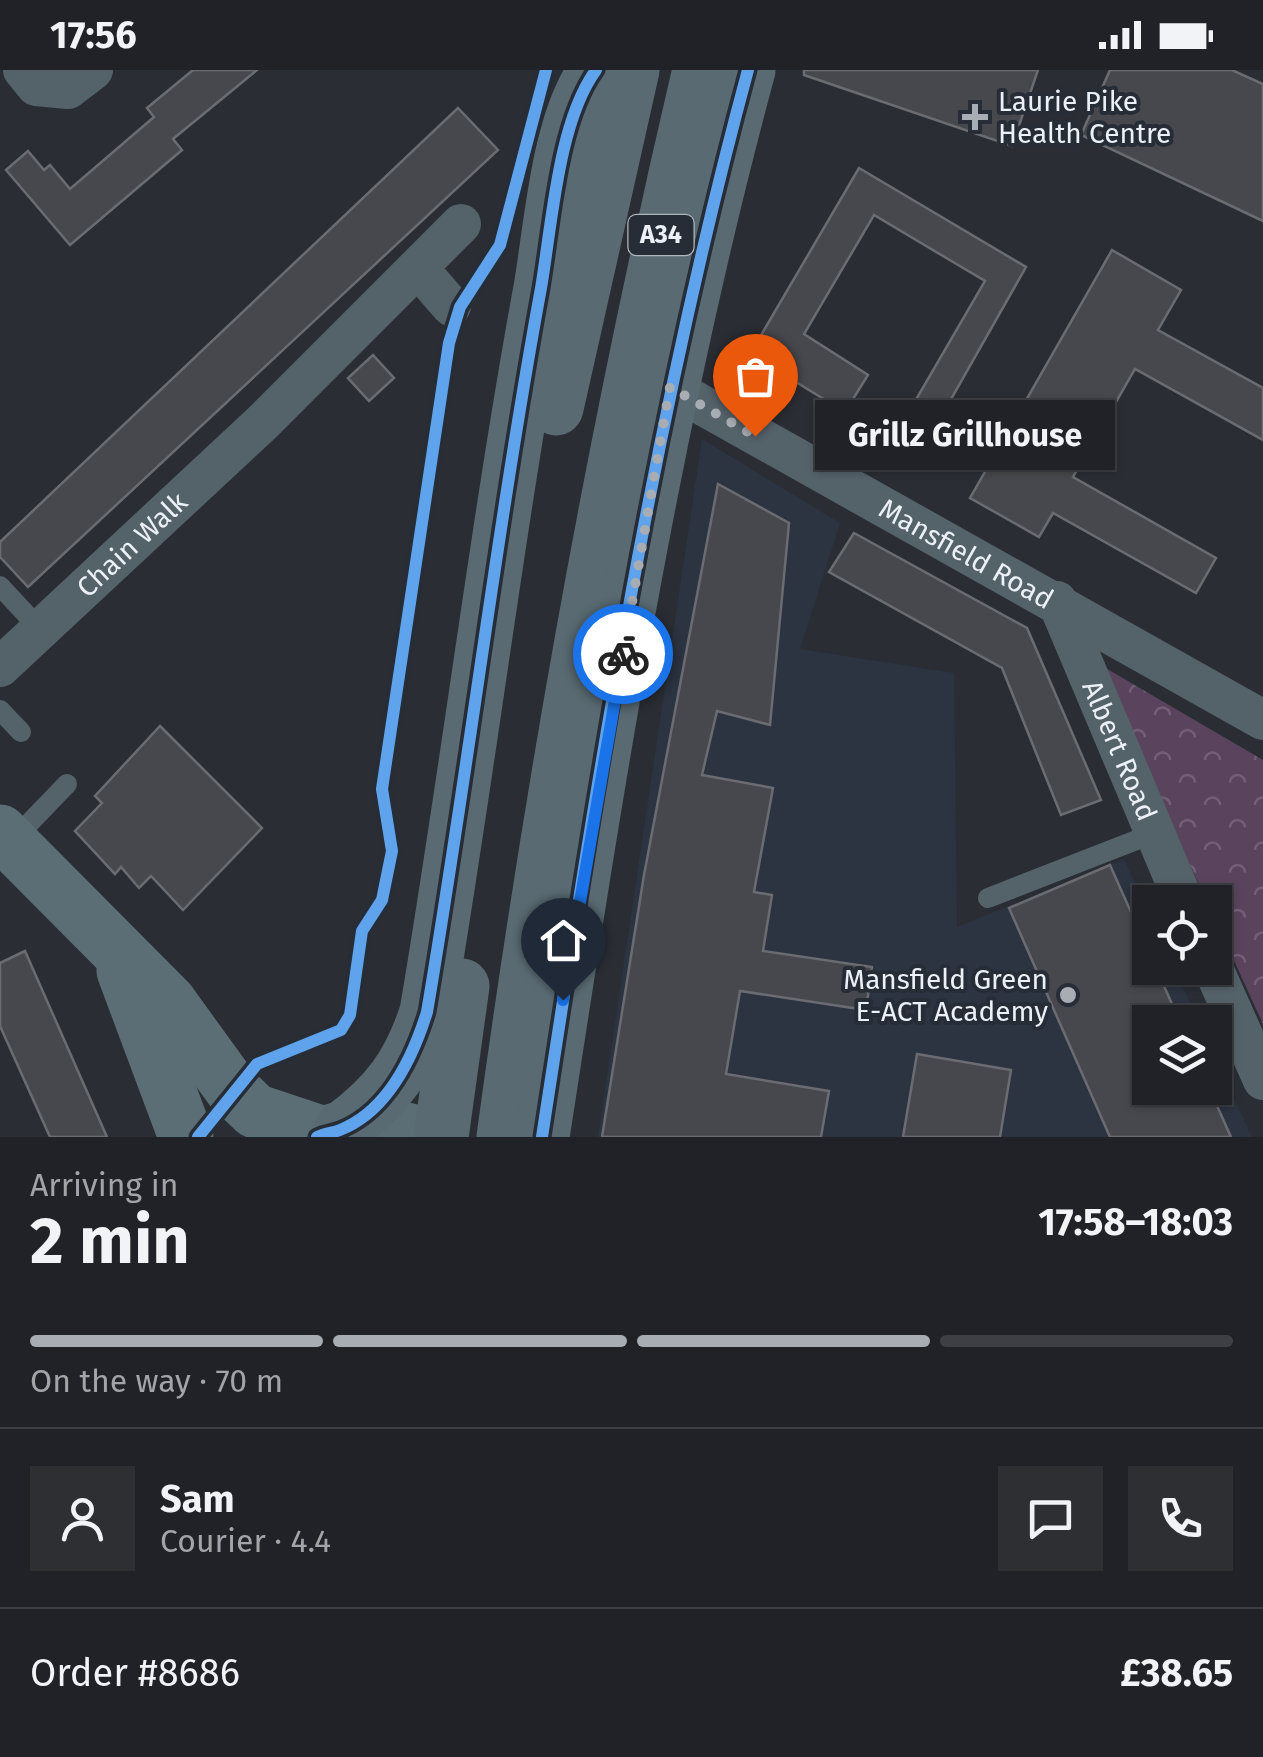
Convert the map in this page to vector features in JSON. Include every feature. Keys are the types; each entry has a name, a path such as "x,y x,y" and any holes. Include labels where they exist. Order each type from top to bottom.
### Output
{"highway":[{"path":"328,1133 372,1107 402,1074 427,1012 508,467 562,172 581,91 596,70"},
{"name":"A34","path":"425,1134 559,390 632,70"},
{"name":"A34","path":"504,1137 540,882 626,400 700,70"},
{"path":"542,1137 670,387 698,256 748,70"}],"main road":[{"path":"6,837 169,1002 232,1089 255,1111 328,1133 425,1134"},
{"path":"114,946 186,1137"}],"street":[{"path":"23,70 36,86 68,89 93,70"},
{"name":"Chain Walk","path":"0,666 39,628 271,433 461,224"},
{"path":"418,268 452,306"},
{"name":"Mansfield Road","path":"670,387 1057,600 1263,720"},
{"name":"Albert Road","path":"1057,600 1176,885"},
{"path":"1221,985 1263,1080"}],"lane":[{"path":"0,586 39,628"},
{"path":"0,710 21,732"},
{"path":"6,837 67,784"},
{"path":"988,898 1152,834"}],"shaded area":[{"path":"702,439 840,523 800,649 954,673 957,927 1124,859 1136,885 1132,885 1132,985 1182,985 1191,1005 1132,1005 1132,1105 1232,1105 1232,1094 1252,1137 598,1137"}],"green space":[{"path":"1097,663 1263,760 1263,1024 1232,956 1232,885 1199,885"}],"building":[{"path":"193,70 257,70 173,139 182,150 70,245 6,170 28,151 44,170 50,165 70,189 154,117 147,108"},
{"name":"Laurie Pike Health Centre","path":"804,70 1038,70 1012,146 804,75"},
{"path":"1110,70 1232,70 1263,84 1263,221 1081,135"},
{"path":"458,108 498,150 28,587 0,557 0,542"},
{"path":"859,168 1026,267 933,431 907,415 985,281 874,215 804,334 868,375 845,412 750,354"},
{"path":"1112,250 1181,290 1158,330 1263,388 1263,440 1135,369 1073,477 1216,558 1196,593 1053,513 1039,537 970,498"},
{"path":"373,355 394,378 369,401 348,378"},
{"path":"718,484 789,523 770,725 717,711 702,775 773,788 754,892 772,895 763,951 872,967 866,1010 740,991 726,1074 829,1091 821,1137 602,1137 644,875"},
{"path":"854,533 1027,628 1101,800 1061,815 1002,668 829,572"},
{"path":"160,726 262,828 183,910 151,876 139,888 121,867 115,874 75,831 102,803 95,796"},
{"path":"1110,865 1132,914 1132,985 1164,985 1172,1005 1132,1005 1132,1105 1217,1105 1231,1137 1110,1137 1009,908"},
{"path":"25,951 107,1137 50,1137 0,1026 0,963"},
{"path":"917,1054 1011,1070 1000,1137 903,1137"}],"cycle path":[{"path":"198,1137 257,1064 341,1030 350,1015 362,931 382,900 392,851 382,789 449,343 460,307 500,245 546,70"},
{"path":"317,1137 357,1121 385,1096 406,1064 427,1012 558,174 573,117 596,70"},
{"path":"542,1137 630,600 683,334 748,70"}],"way so far":[{"path":"623,654 670,387 755,436"}],"place":[{"name":"Laurie Pike Health Centre","path":"975,117"},
{"name":"Grillz Grillhouse","path":"755,436"},
{"name":"Mansfield Green E-ACT Academy","path":"1068,995"}],"route":[{"path":"563,1000 623,654"}]}
